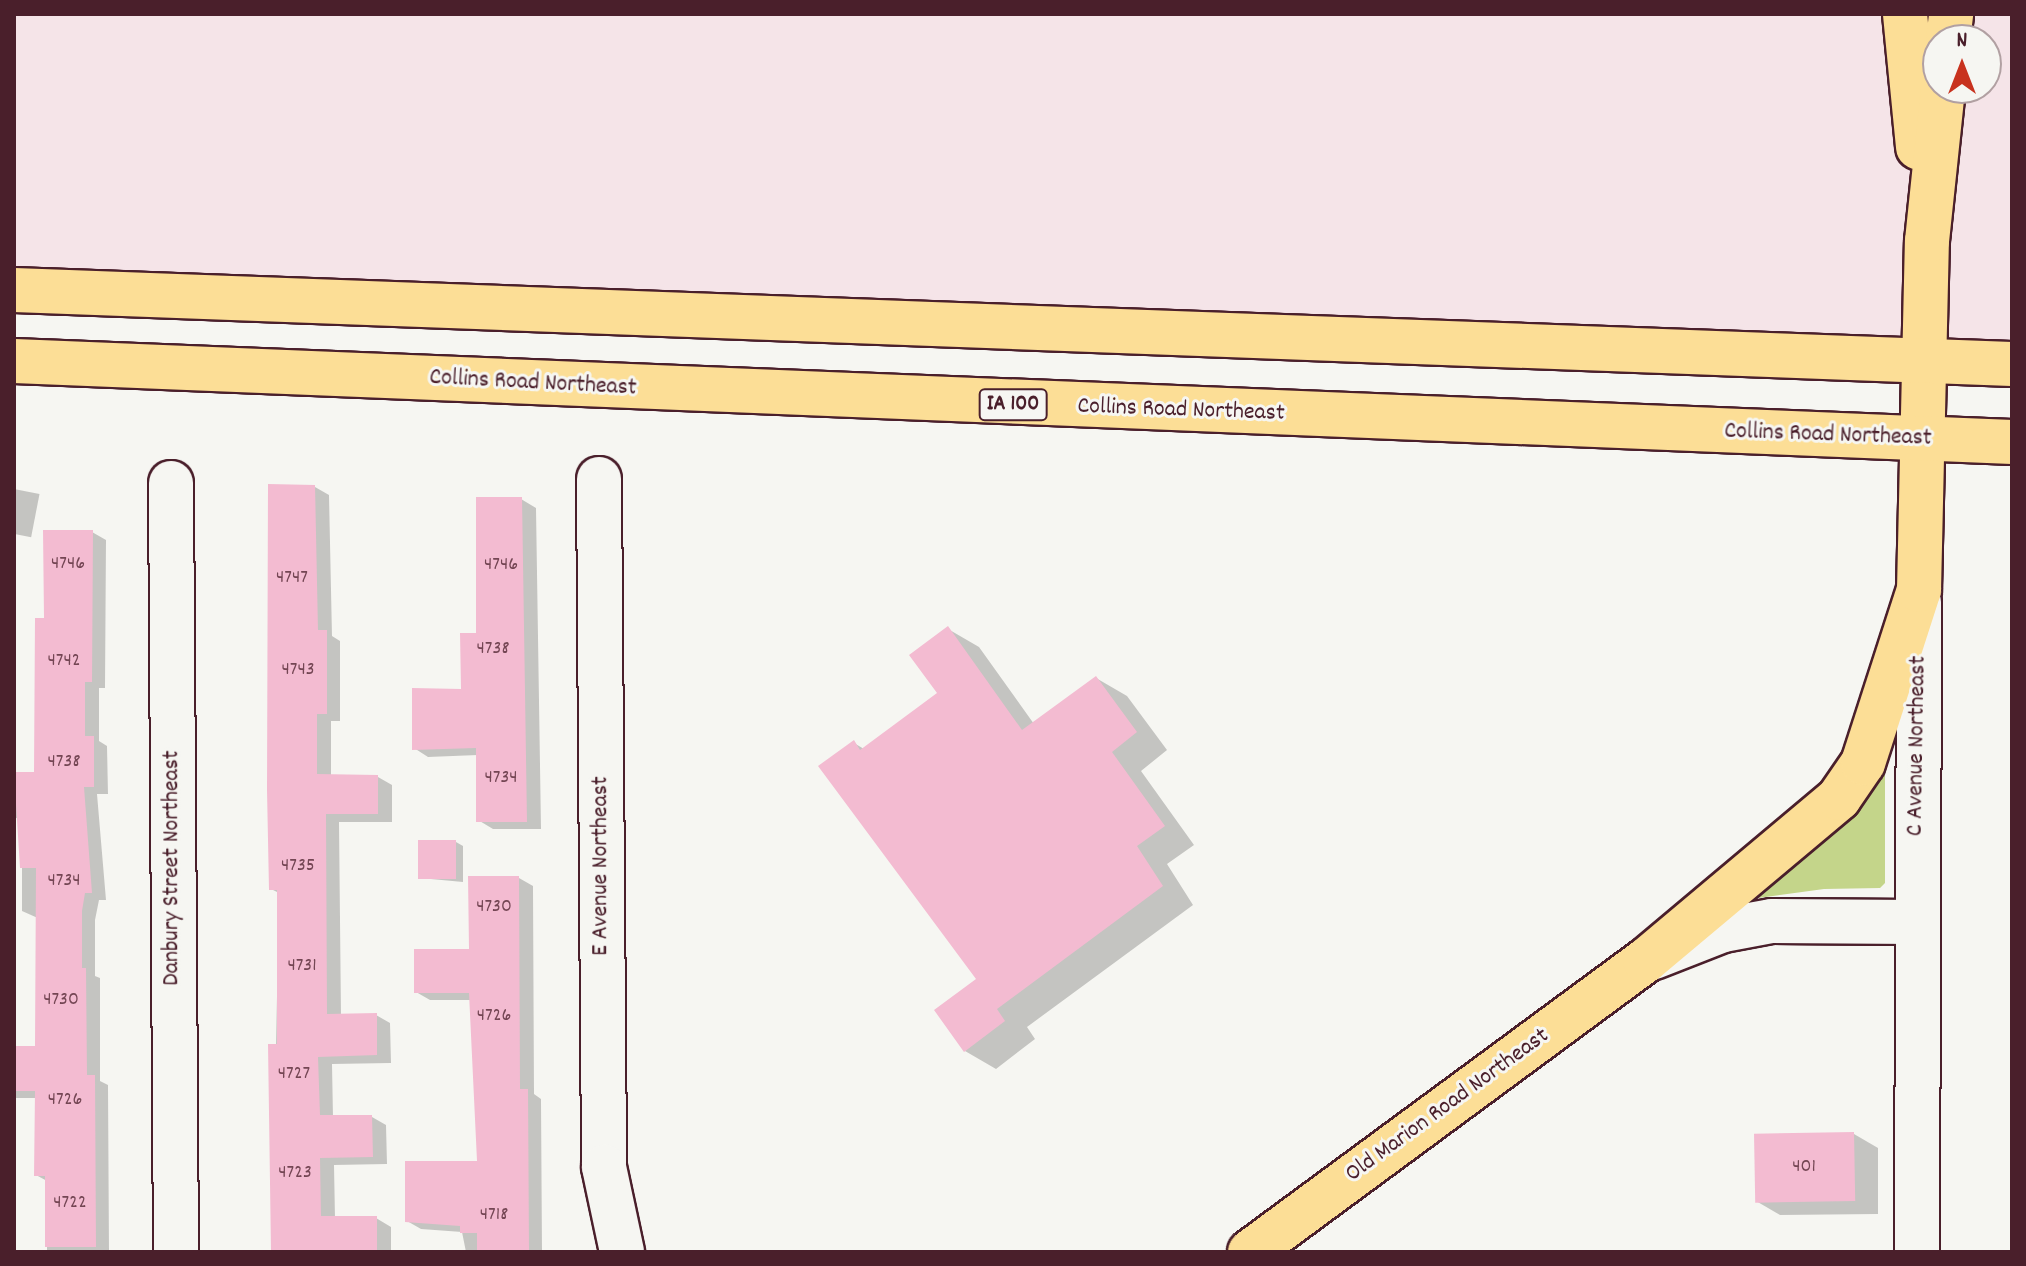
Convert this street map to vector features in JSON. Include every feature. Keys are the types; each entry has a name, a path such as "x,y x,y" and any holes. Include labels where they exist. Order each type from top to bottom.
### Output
{"main road":[{"name":"C Avenue Northeast","path":"1905,14 1927,241"},
{"name":"C Avenue Northeast","path":"1919,590 1927,241 1941,104"},
{"path":"14,290 2012,364"},
{"name":"Collins Road Northeast","path":"14,361 2012,442"},
{"name":"Old Marion Road Northeast","path":"1250,1252 1645,961 1839,798 1863,763 1919,590"}],"street":[{"name":"E Avenue Northeast","path":"599,479 604,1167 622,1252"},
{"name":"Danbury Street Northeast","path":"171,483 176,1252"},
{"name":"C Avenue Northeast","path":"1917,1252 1915,922 1919,590"},
{"name":"Old Marion Road Northeast","path":"1645,961 1723,930 1772,921 1915,922"}],"shaded area":[{"path":"14,14 2012,14 2012,364 14,290"}],"green space":[{"path":"1885,768 1885,883 1880,888 1824,889 1737,901"}],"building":[{"path":"268,484 315,485 318,630 327,630 327,714 317,714 317,774 378,775 378,814 326,814 327,1014 377,1013 377,1055 318,1057 320,1115 372,1115 373,1157 320,1158 321,1216 377,1216 377,1252 271,1252 268,1044 277,1044 277,890 269,890"},
{"path":"476,497 522,497 527,822 476,822 476,748 412,750 412,688 461,689 460,633 476,633"},
{"path":"43,530 93,530 92,682 85,682 85,736 94,736 94,787 84,787 92,893 85,893 82,911 82,968 86,968 87,1075 95,1075 96,1247 45,1247 45,1176 34,1176 35,1091 14,1091 14,1046 35,1046 36,868 20,868 14,772 34,772 35,618 44,618"},
{"path":"948,626 1022,730 1096,676 1137,732 1112,752 1165,826 1137,846 1163,886 997,1009 1005,1021 964,1052 934,1010 976,979 818,766 854,740 860,750 937,693 909,655"},
{"path":"418,840 456,840 456,879 418,879"},
{"path":"468,876 519,876 520,1089 528,1089 529,1250 477,1251 477,1233 460,1233 460,1226 405,1222 405,1161 477,1161 469,993 414,993 414,949 469,949"},
{"path":"1854,1132 1855,1201 1755,1203 1754,1134"}]}
